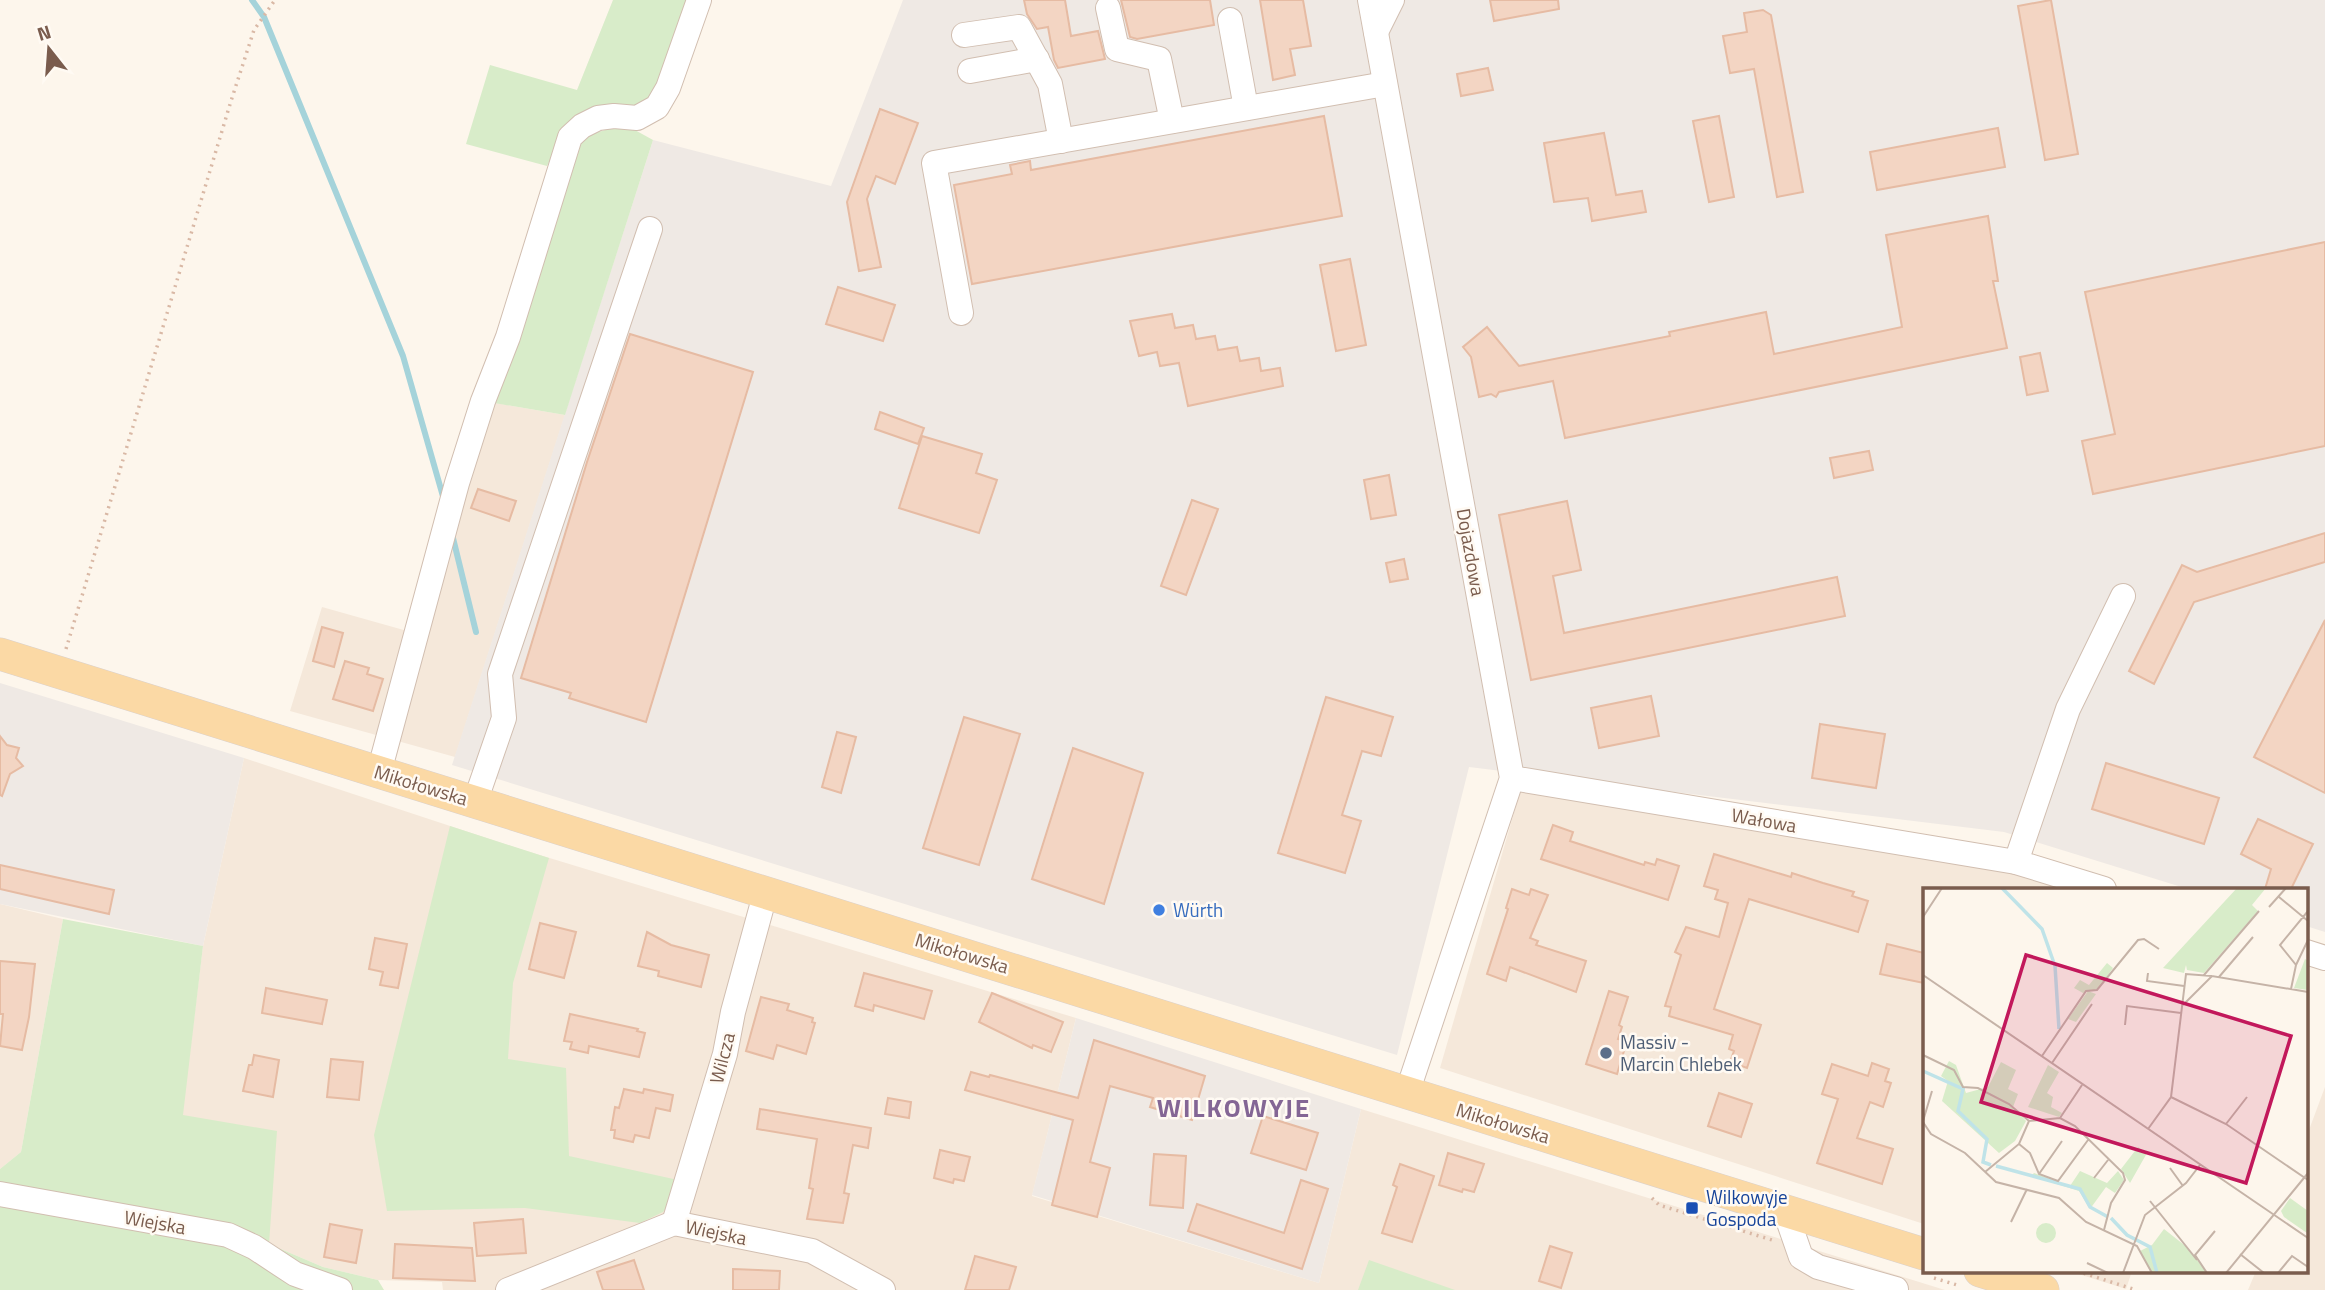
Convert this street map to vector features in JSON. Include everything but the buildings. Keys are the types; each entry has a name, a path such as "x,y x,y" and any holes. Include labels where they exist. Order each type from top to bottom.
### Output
{"main road":[{"name":"Mikołowska","path":"0,654 1784,1211 1921,1260"},
{"path":"1971,1279 2043,1290"}],"street":[{"path":"379,772 448,517 483,401 508,337 570,137 582,126 598,118 637,118 657,107 668,88 699,0"},
{"name":"Dojazdowa","path":"1370,0 1512,778 1407,1093"},
{"path":"1376,32 1392,0"},
{"path":"1108,8 1117,49 1159,59 1172,121"},
{"path":"1230,20 1246,108"},
{"path":"964,35 1019,27 1050,84 1061,141"},
{"path":"970,71 1037,59"},
{"path":"961,313 934,163 1385,83"},
{"path":"475,802 504,718 499,674 650,229"},
{"path":"2016,862 2061,724 2123,596"},
{"name":"Wałowa","path":"1512,778 2016,862 2101,888"},
{"name":"Wilcza","path":"674,1223 725,1054 733,1012 766,891"},
{"path":"2308,953 2325,958"},
{"name":"Wiejska","path":"0,1194 228,1235 254,1247 295,1274 340,1290"},
{"path":"1784,1211 1801,1257 1818,1268 1896,1290 1921,1260"},
{"name":"Wiejska","path":"508,1290 638,1240 674,1223 812,1251 884,1290"}],"path":[{"path":"59,672 172,291 254,30 273,3 269,0"},
{"path":"1953,1272 1971,1279"},
{"path":"2080,1272 2136,1290"}],"shaded area":[{"path":"903,0 2325,0 2325,932 2308,927 2308,888 2185,888 2004,832 1469,767 1397,1055 452,765 653,140 831,186"},
{"path":"489,402 565,415 455,757 290,711 322,607 425,636"},
{"path":"0,683 244,758 203,946 0,904"},
{"path":"244,758 520,849 1076,1018 1032,1196 1319,1283 1361,1109 1945,1290 443,1290 442,1282 378,1280 323,1267 269,1244 182,1115 203,946"},
{"path":"1520,792 2034,870 2084,888 1923,888 1923,1224 1440,1068"},
{"path":"0,904 63,919 21,1152 0,1169"},
{"path":"1076,1018 1361,1109 1319,1283 1032,1195"},
{"path":"2325,1087 2325,1290 2248,1290 2256,1272 2308,1272 2308,1133"},
{"path":"2072,1272 2132,1272 2126,1289"}],"green space":[{"path":"613,0 691,0 658,92 635,109 563,134 547,166 466,144 490,65 577,90"},
{"path":"624,124 653,140 565,415 494,403 547,252 583,137"},
{"path":"450,826 549,858 513,983 508,1059 566,1068 569,1156 678,1180 671,1202 663,1212 640,1223 525,1208 387,1211 374,1135"},
{"path":"63,919 203,946 183,1115 277,1131 269,1244 323,1267 378,1280 384,1290 0,1290 0,1169 21,1152"},
{"path":"1369,1260 1455,1290 1358,1290"}],"waterway":[{"path":"252,0 264,17 403,356 444,500"},
{"path":"452,534 476,632"}],"place":[{"name":"Würth","path":"1159,910"},
{"name":"Massiv - Marcin Chlebek","path":"1606,1053"},
{"name":"Wilkowyje Gospoda","path":"1692,1208"}],"district":[{"name":"WILKOWYJE","path":"1234,1108"}]}
